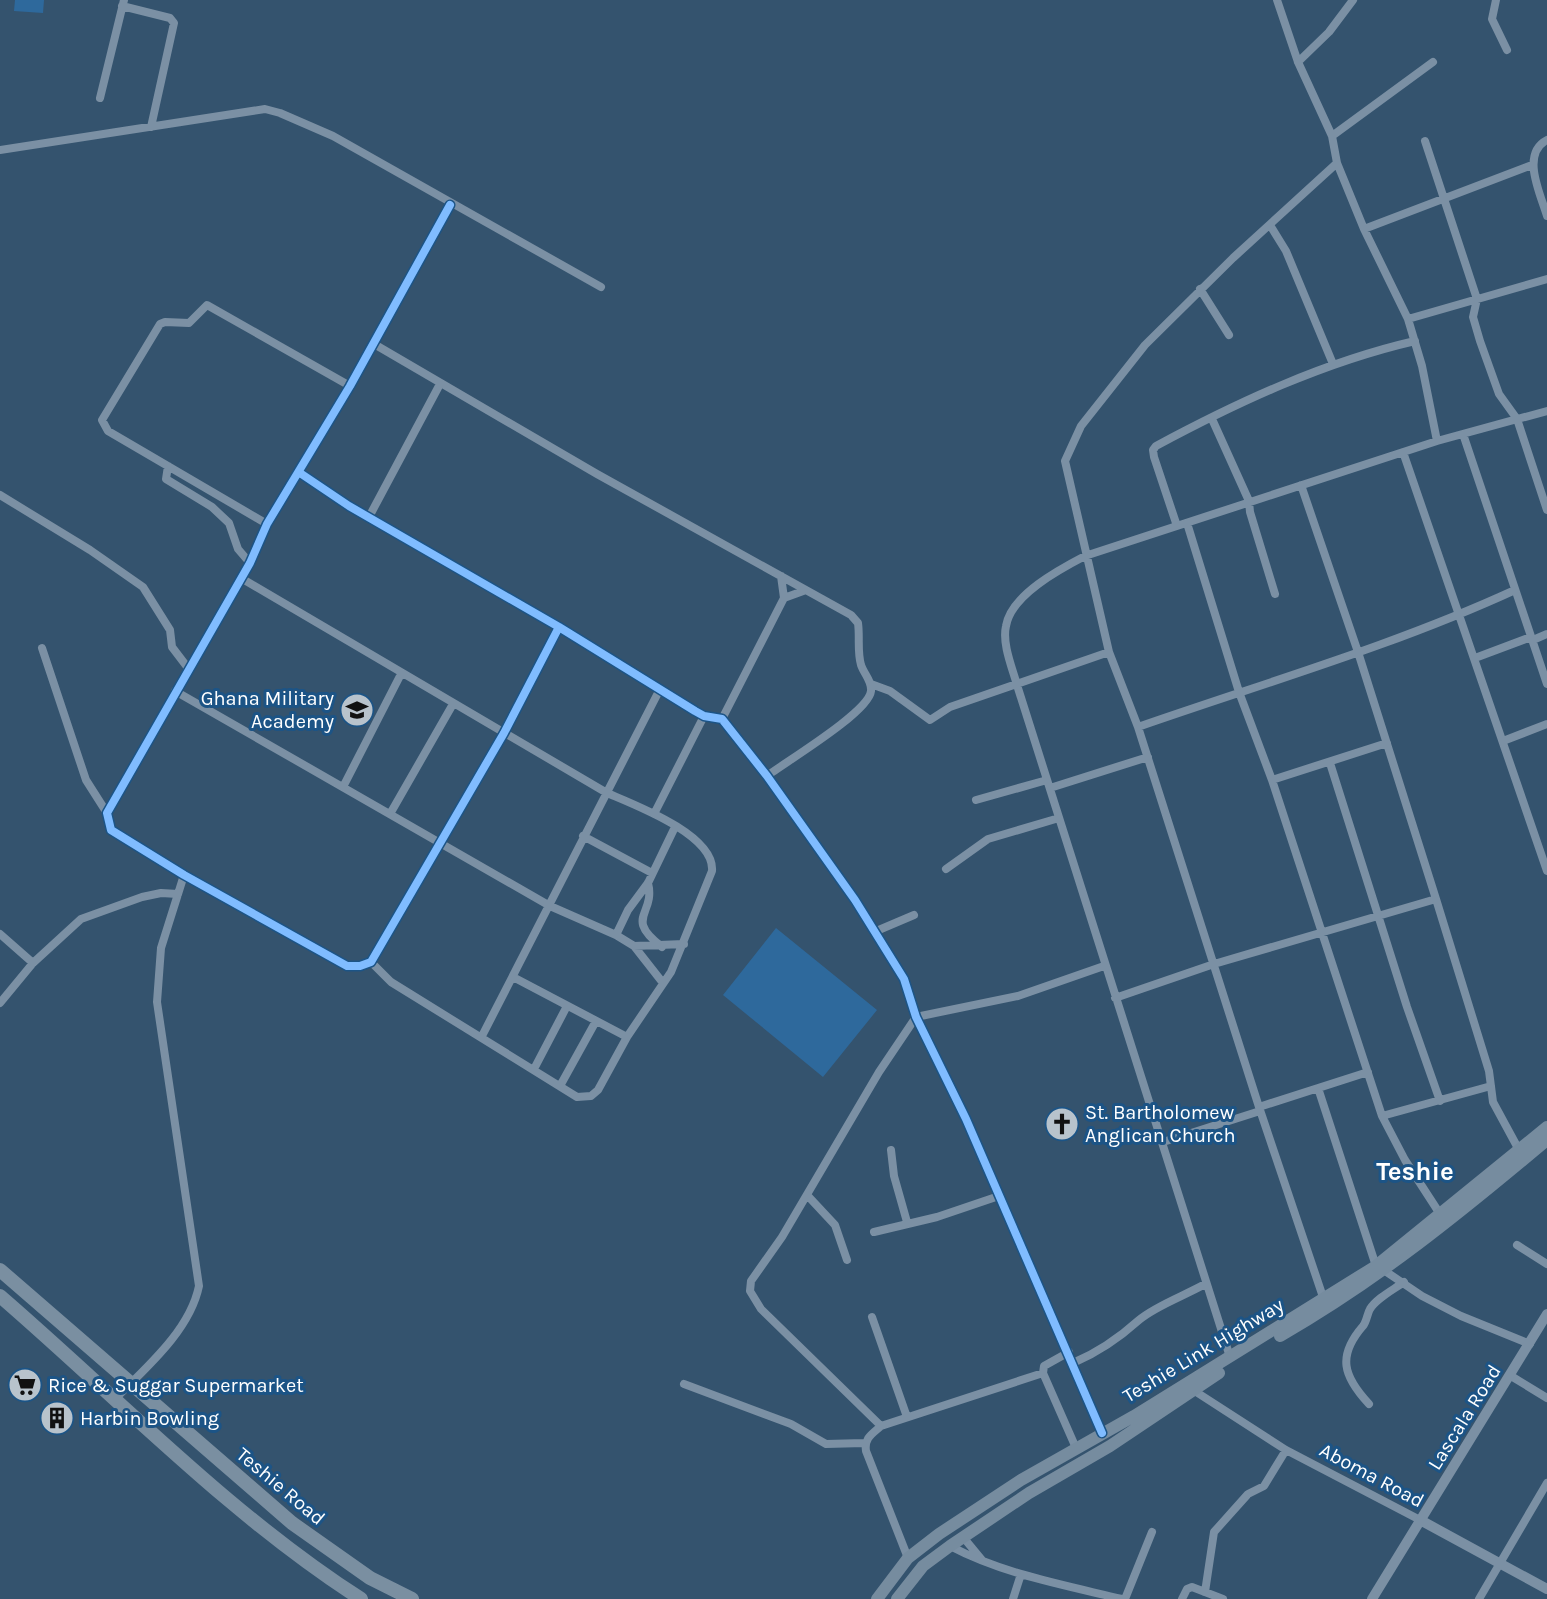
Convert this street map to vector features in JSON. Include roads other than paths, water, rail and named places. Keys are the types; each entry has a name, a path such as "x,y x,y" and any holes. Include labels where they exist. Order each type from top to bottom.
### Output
{"main road":[{"name":"Teshie Link Highway","path":"897,1599 923,1566 963,1537 1189,1388 1230,1357 1381,1268 1440,1214 1547,1127"},
{"name":"Teshie Link Highway","path":"877,1599 908,1558 957,1522 1102,1433 1189,1388 1329,1308 1462,1211 1547,1140"},
{"name":"Teshie Road","path":"0,1270 132,1382 291,1523 370,1578 412,1599"},
{"path":"0,1296 252,1519 286,1547 361,1599"}],"street":[{"path":"1278,0 1298,62 1332,136 1336,163 1364,229 1408,319 1437,441"},
{"path":"1298,62 1329,33 1353,0"},
{"path":"1496,0 1492,19 1507,50"},
{"path":"100,98 123,3 171,18 174,23 151,127"},
{"path":"1332,136 1433,62"},
{"path":"0,150 265,109 280,113 333,136 450,205 601,287"},
{"path":"1547,140 1541,143 1532,165 1547,216"},
{"path":"1425,141 1477,298 1473,317 1480,341 1499,394 1517,419 1547,510"},
{"path":"1324,1300 1260,1109 1138,727 1109,652 1085,556 1078,515 1065,469 1067,453 1081,426 1144,345 1200,289 1336,163"},
{"path":"1364,229 1532,165"},
{"path":"107,813 250,563 267,524 300,473 350,386 450,205"},
{"path":"1270,225 1286,250 1333,364"},
{"path":"1408,319 1547,279"},
{"path":"1200,289 1228,335"},
{"path":"267,524 108,431 102,420 160,324 165,322 189,323 207,305 350,386"},
{"path":"1177,526 1154,450 1191,428 1333,364 1415,341"},
{"path":"374,344 440,384 851,615 858,623 858,651 862,667 871,684 871,693 866,703 848,720 767,776"},
{"path":"369,517 440,384"},
{"path":"1230,1357 1205,1284 1163,1142 1104,966 1017,685 1005,637 1006,623 1021,600 1039,584 1057,570 1085,556 1437,441 1547,411"},
{"path":"1212,419 1249,501 1250,512 1275,594"},
{"path":"1463,434 1547,684"},
{"path":"1403,452 1547,871"},
{"path":"168,466 166,479 212,507 229,524 238,549 250,563"},
{"path":"300,473 369,517 559,627 704,716 722,719 767,776 855,900 904,979 916,1017 999,1196 1035,1284 1069,1352 1102,1433"},
{"path":"1301,485 1358,652 1436,899 1489,1071 1493,1102 1519,1150"},
{"path":"0,495 90,550 143,587 166,622 172,647 188,668"},
{"path":"1187,523 1239,692 1272,780 1382,1116 1405,1160 1440,1214"},
{"path":"722,719 784,598 781,576"},
{"path":"241,578 607,793 654,814 705,849 713,862 712,871 684,944 663,983 627,1037 598,1090 591,1096 577,1097 392,982 371,962"},
{"path":"784,598 806,590"},
{"path":"1138,727 1460,615 1515,590"},
{"path":"42,648 86,780 107,813 111,830 184,875 347,966 360,966 371,962 504,734 559,627"},
{"path":"1475,658 1547,634"},
{"path":"871,684 890,691 930,720 950,707 1109,652"},
{"path":"343,787 401,674"},
{"path":"482,1036 660,689"},
{"path":"175,691 550,906 616,935 634,946 663,983"},
{"path":"390,814 453,704"},
{"path":"654,814 704,716"},
{"path":"1503,741 1547,724"},
{"path":"1272,780 1387,743"},
{"path":"976,800 1148,758"},
{"path":"1330,763 1378,918 1440,1101"},
{"path":"946,869 988,839 1059,818"},
{"path":"616,935 628,910 648,883 675,827"},
{"path":"583,836 652,873"},
{"path":"116,1398 182,1326 195,1305 199,1286 157,1002 161,948 184,875"},
{"path":"648,883 651,895 641,920 644,931 662,947"},
{"path":"0,1003 33,963 81,919 142,897 161,893 178,894"},
{"path":"1115,998 1214,964 1378,918 1436,899"},
{"path":"874,932 914,915"},
{"path":"0,934 33,963"},
{"path":"634,946 662,947 684,944"},
{"path":"881,1426 762,1309 750,1291 751,1281 807,1195 879,1072 916,1017 1018,996 1104,966"},
{"path":"513,977 627,1037"},
{"path":"534,1069 567,1006"},
{"path":"560,1086 596,1021"},
{"path":"1163,1142 1368,1071"},
{"path":"1382,1116 1491,1086"},
{"path":"1318,1088 1381,1268 1422,1296 1461,1316 1530,1344"},
{"path":"891,1150 894,1176 907,1222"},
{"path":"807,1195 835,1225 847,1260"},
{"path":"874,1232 937,1216 999,1196"},
{"path":"1517,1245 1547,1264"},
{"path":"1369,1404 1356,1390 1345,1368 1348,1348 1353,1336 1365,1324 1370,1310 1404,1282"},
{"path":"1073,1362 1092,1355 1131,1329 1140,1320 1205,1284"},
{"path":"872,1317 907,1417"},
{"name":"Lascala Road","path":"1372,1599 1546,1317"},
{"path":"1069,1352 1044,1366 1043,1373 1076,1448"},
{"path":"684,1384 791,1424 826,1444 864,1443 881,1426 1043,1373"},
{"path":"1511,1376 1547,1398"},
{"name":"Aboma Road","path":"1189,1388 1286,1450 1547,1589"},
{"path":"864,1443 908,1558"},
{"path":"1205,1592 1214,1532 1241,1500 1264,1486 1286,1450"},
{"path":"1479,1599 1547,1483"},
{"path":"950,1546 982,1561 1021,1574 1123,1599 1152,1532"},
{"path":"963,1537 982,1561"},
{"path":"1013,1599 1021,1574"},
{"path":"1182,1599 1187,1589 1192,1587 1223,1599"}],"place":[{"name":"Ghana Military Academy","path":"357,710"},
{"name":"St. Bartholomew Anglican Church","path":"1062,1124"},
{"name":"Rice & Suggar Supermarket","path":"25,1385"},
{"name":"Harbin Bowling","path":"57,1418"}],"district":[{"name":"Teshie","path":"1415,1171"}]}
